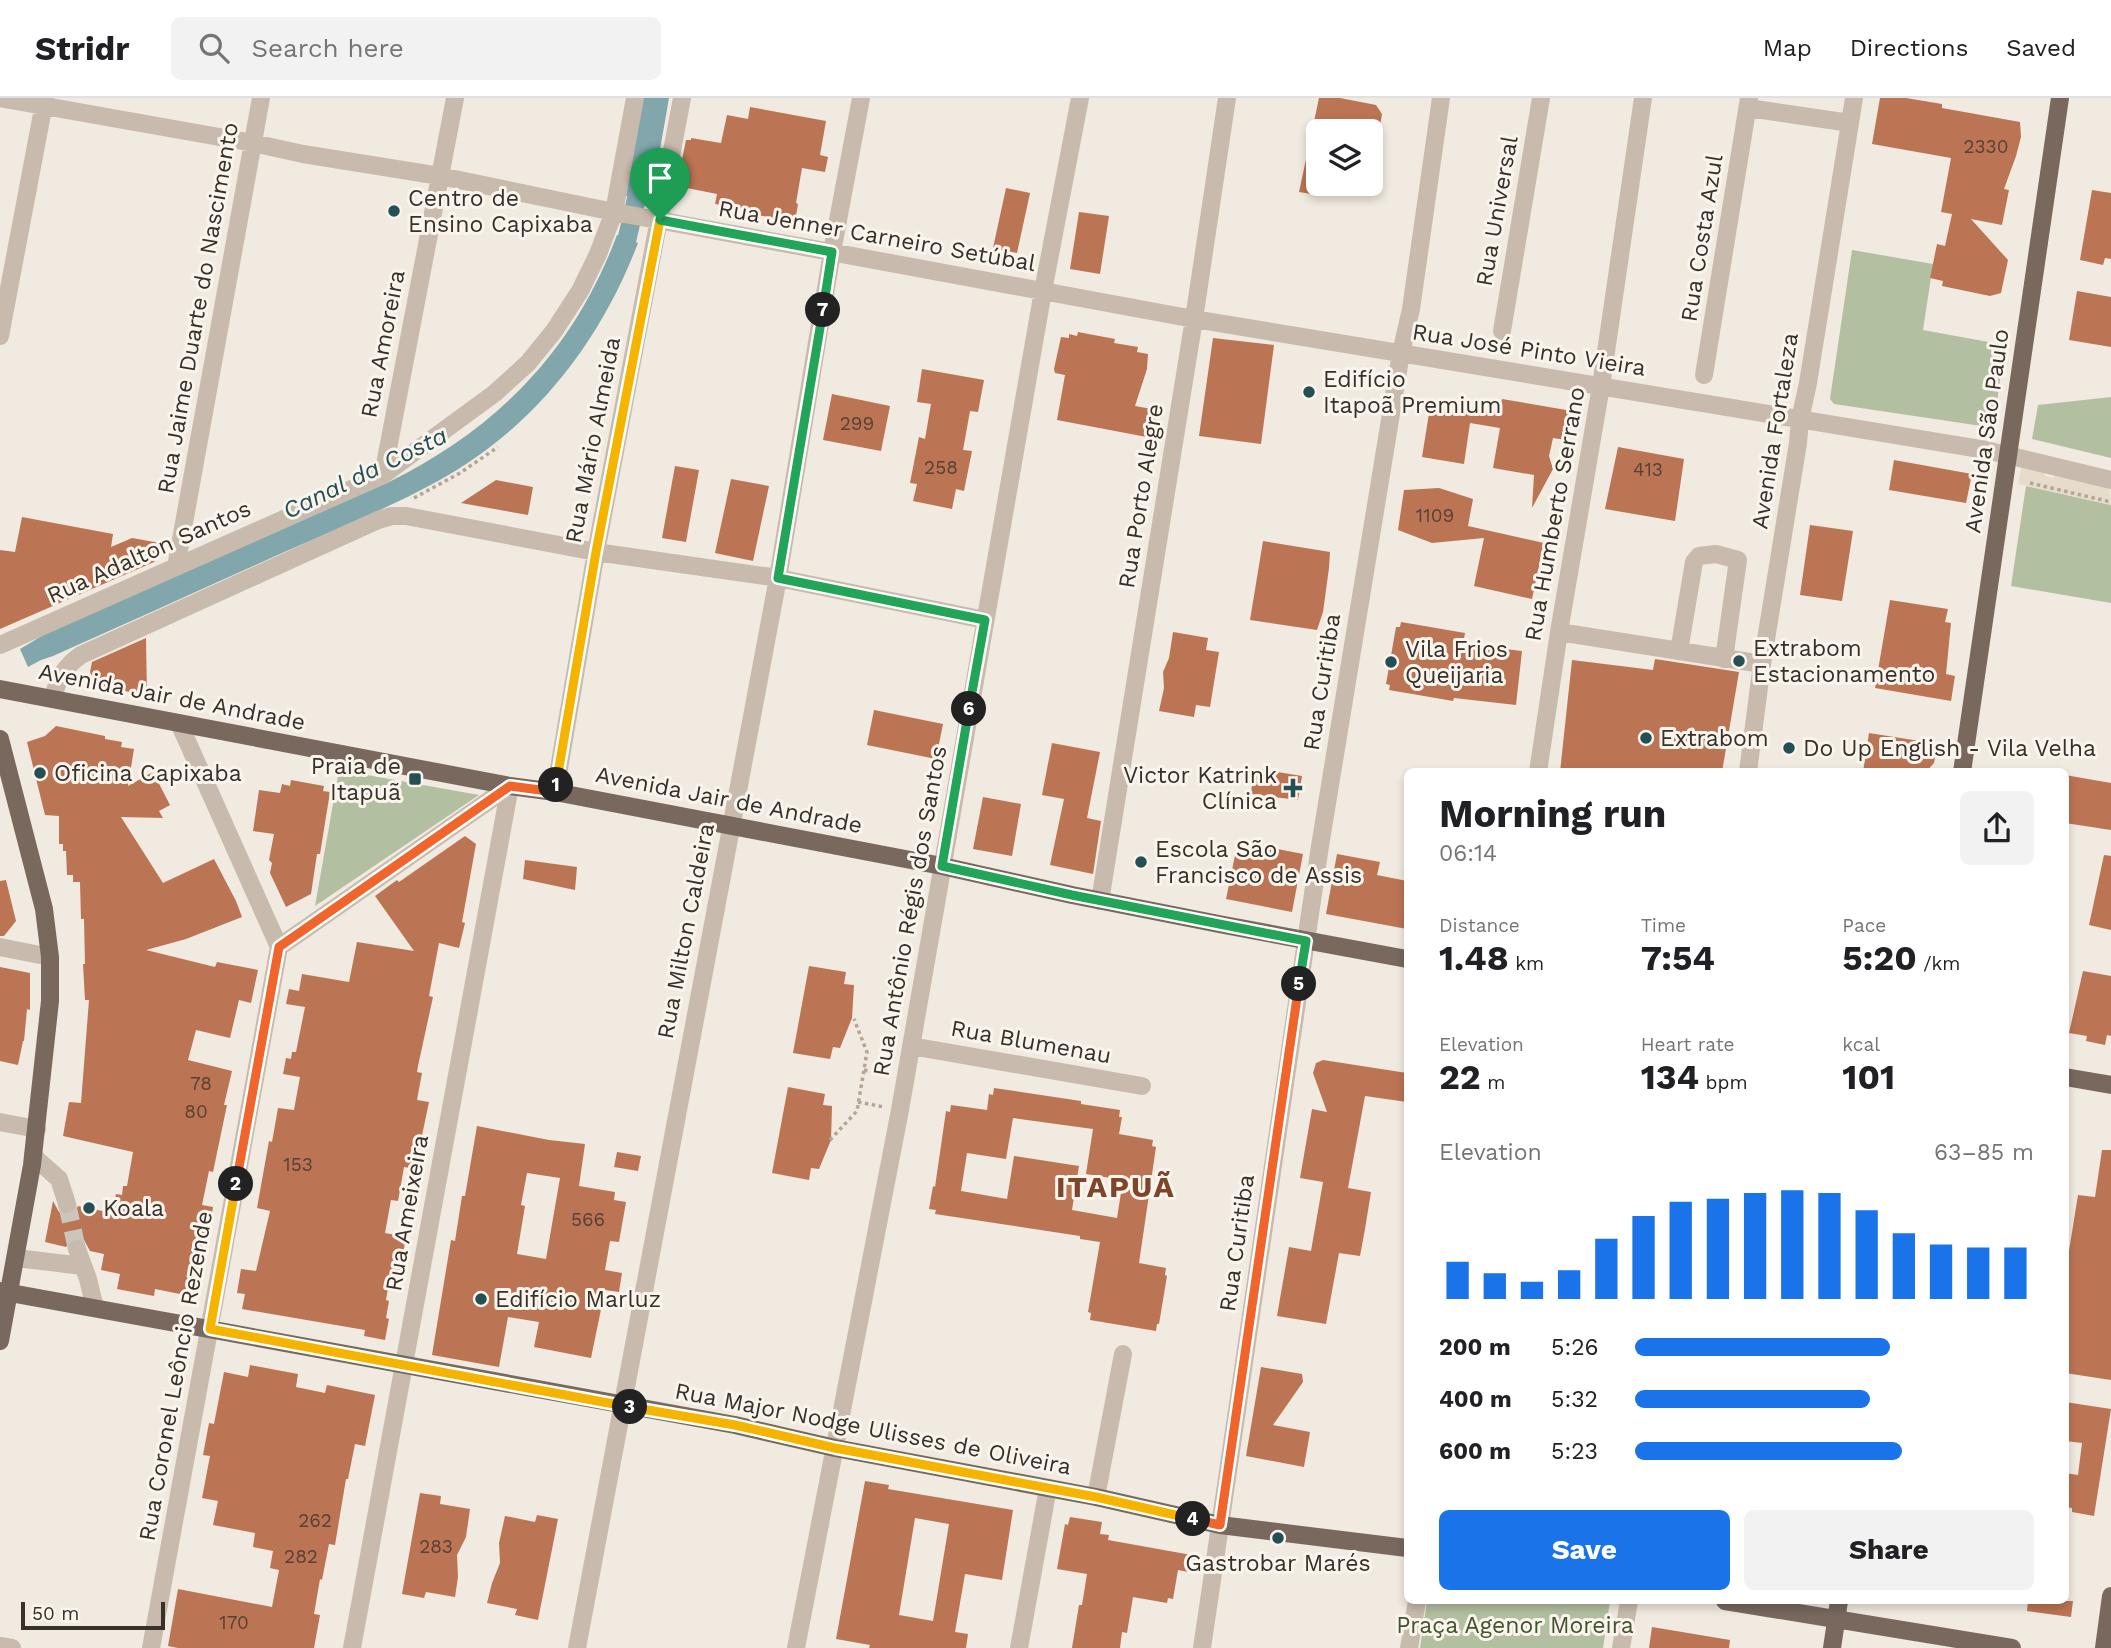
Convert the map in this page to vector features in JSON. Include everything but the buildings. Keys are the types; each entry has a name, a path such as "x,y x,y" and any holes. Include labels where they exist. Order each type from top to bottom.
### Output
{"main road":[{"name":"Avenida São Paulo","path":"1963,768 2060,98"},
{"name":"Avenida Jair de Andrade","path":"0,689 730,825 942,866 1100,901 1404,958"},
{"path":"0,739 40,892 50,957 49,1021 37,1129 16,1258 5,1292 0,1341"},
{"path":"2069,1078 2111,1086"},
{"name":"Rua Major Nodge Ulisses de Oliveira","path":"5,1292 735,1425 835,1448 1096,1497 1220,1525 1404,1548"},
{"path":"2104,1648 2111,1596"},
{"path":"1763,1604 1838,1610 2012,1648"},
{"path":"1832,1648 1838,1610"}],"street":[{"name":"Rua Jenner Carneiro Setúbal","path":"0,98 45,102 303,154 440,176 618,213 1043,291"},
{"name":"Rua Jaime Duarte do Nascimento","path":"176,567 261,98"},
{"name":"Rua Amoreira","path":"383,475 454,98"},
{"name":"Rua Adalton Santos","path":"0,645 383,475 495,393 528,363 554,331 580,291 618,213 635,98"},
{"name":"Rua Mário Almeida","path":"555,792 654,219 682,98"},
{"name":"Rua Milton Caldeira","path":"577,1648 778,578 832,252 861,98"},
{"name":"Rua Antônio Régis dos Santos","path":"796,1648 900,1110 1043,291 1080,98"},
{"name":"Rua Porto Alegre","path":"1100,901 1227,98"},
{"name":"Rua Curitiba","path":"1202,1648 1306,941 1401,354 1411,309 1441,98"},
{"name":"Rua Universal","path":"1502,331 1541,98"},
{"name":"Rua Humberto Serrano","path":"1539,768 1601,387 1643,98"},
{"name":"Avenida Fortaleza","path":"1749,768 1800,419 1854,98"},
{"path":"0,336 45,102"},
{"name":"Rua Costa Azul","path":"1704,375 1748,103 1850,123"},
{"name":"Rua José Pinto Vieira","path":"1043,291 1401,354 2008,454 2111,480"},
{"path":"53,699 65,668 81,654 404,508 596,552 778,578 985,620"},
{"path":"1679,651 1694,562 1699,556 1716,554 1738,560 1724,659"},
{"path":"1559,632 1762,664"},
{"path":"179,723 279,947 510,786"},
{"name":"Rua Ameixeira","path":"352,1648 510,786"},
{"path":"0,947 50,957"},
{"name":"Rua Coronel Leôncio Rezende","path":"151,1648 279,947"},
{"name":"Rua Blumenau","path":"911,1046 1142,1086"},
{"path":"0,1122 37,1129"},
{"path":"33,1156 59,1178 67,1204"},
{"path":"77,1249 95,1308"},
{"path":"16,1258 83,1266"},
{"path":"1096,1497 1123,1354"},
{"path":"1019,1648 1048,1488"},
{"path":"1409,1648 1416,1604"},
{"path":"1621,1648 1628,1604"},
{"path":"0,1646 12,1648"}],"path":[{"path":"404,508 498,447"},
{"path":"2030,482 2111,502"},
{"path":"830,1140 857,1111 867,1052 854,1019"},
{"path":"864,1070 905,1079"},
{"path":"858,1102 900,1110"}],"green space":[{"path":"1852,250 1933,264 1923,330 2005,345 1994,423 1988,427 1834,404 1830,399"},
{"path":"2111,397 2111,458 2032,439 2038,405"},
{"path":"2026,486 2111,505 2111,603 2011,586"},
{"path":"339,770 479,795 315,906"},
{"name":"Praça Agenor Moreira","path":"1427,1604 1610,1604 1603,1648 1420,1648"}],"shaded area":[{"path":"2022,465 2044,467 2045,476 2053,478 2059,471 2109,484 2111,505 2018,484"}],"water":[{"path":"643,98 669,98 651,201 626,196"},
{"path":"617,235 638,243 604,315 583,349 533,409 504,436 472,460 438,481 383,508 28,667 20,649 45,634 389,482 465,437 528,381 555,349 579,315"}],"waterway":[{"name":"Canal da Costa","path":"618,264 627,239 642,175"}],"tunnel":[{"path":"67,1204 77,1249"}],"place":[{"name":"Centro de Ensino Capixaba","path":"394,211"},
{"name":"Edifício Itapoã Premium","path":"1309,392"},
{"name":"Extrabom Estacionamento","path":"1739,661"},
{"name":"Vila Frios Queijaria","path":"1391,662"},
{"name":"Extrabom","path":"1646,738"},
{"name":"Do Up English - Vila Velha","path":"1789,748"},
{"name":"Oficina Capixaba","path":"40,773"},
{"name":"Praia de Itapuã","path":"415,779"},
{"name":"Victor Katrink Clínica","path":"1293,788"},
{"name":"Escola São Francisco de Assis","path":"1141,862"},
{"name":"Koala","path":"89,1208"},
{"name":"Edifício Marluz","path":"481,1299"},
{"name":"Gastrobar Marés","path":"1278,1538"}],"district":[{"name":"ITAPUÃ","path":"1116,1186"}],"route":[{"path":"660,220 832,252 778,578 985,620 942,866 1072,895 1306,941 1220,1525 1096,1497 835,1448 735,1425 210,1329 279,947 510,786 555,792 596,552 660,220"}]}
